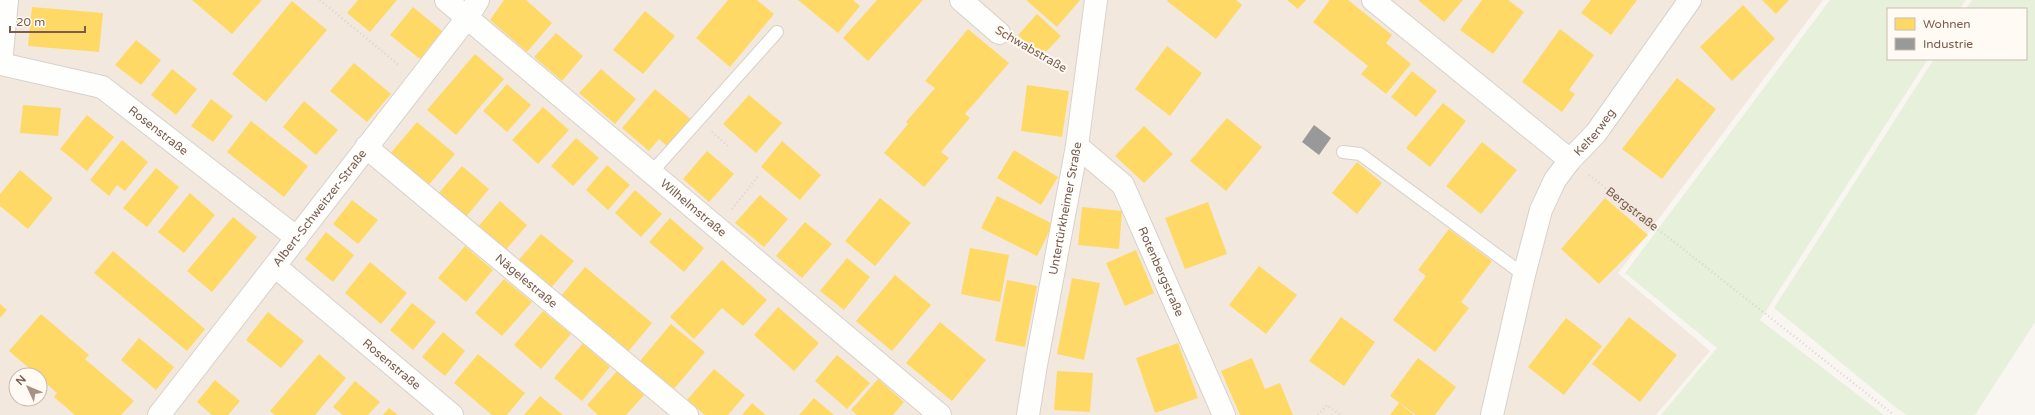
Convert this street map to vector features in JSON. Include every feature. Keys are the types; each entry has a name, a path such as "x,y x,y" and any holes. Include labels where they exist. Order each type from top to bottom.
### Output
{"street":[{"path":"1,64 7,0"},
{"name":"Wilhelmstraße","path":"446,0 716,228 927,411"},
{"name":"Albert-Schweitzer-Straße","path":"159,415 276,267 366,147 467,18 478,0"},
{"name":"Schwabstraße","path":"961,0 999,33"},
{"name":"Untertürkheimer Straße","path":"1028,415 1077,146 1096,0"},
{"path":"1373,0 1570,160"},
{"name":"Kelterweg","path":"1492,415 1524,275 1541,210 1554,180 1570,160 1596,133 1690,0"},
{"name":"Rosenstraße","path":"1,64 102,87 297,238"},
{"name":"Rotenbergstraße","path":"1077,146 1123,185 1224,415"},
{"name":"Nägelestraße","path":"366,147 687,415"},
{"name":"Rosenstraße","path":"276,267 452,415"}],"lane":[{"path":"651,173 777,32"},
{"path":"1343,152 1360,154 1524,275"}],"path":[{"path":"320,0 418,81"},
{"name":"Schwabstraße","path":"999,33 1086,80"},
{"name":"Bergstraße","path":"1570,160 1894,415"},
{"path":"716,228 759,175"},
{"path":"1318,415 1327,405 1340,415"}],"shaded area":[{"path":"0,0 1823,0 1618,273 1710,351 1656,415 0,415"}],"green space":[{"path":"1830,0 1966,0 1961,8 1887,8 1887,60 1927,60 1760,320 1884,415 1661,415 1717,348 1625,273"},
{"path":"1972,0 2035,0 2035,322 1975,415 1907,415 1774,308 1933,60 2027,60 2027,8 1967,8"}],"building: Wohnen":[{"path":"192,0 262,0 232,34"},
{"path":"358,0 397,0 370,32 347,13"},
{"path":"504,0 526,0 552,23 527,52 490,20"},
{"path":"728,0 757,0 774,14 730,67 696,38"},
{"path":"798,0 853,0 860,6 838,33"},
{"path":"877,0 923,0 868,61 843,38"},
{"path":"1026,0 1080,0 1057,27"},
{"path":"1236,0 1242,5 1216,39 1167,1"},
{"path":"1287,0 1306,0 1298,9"},
{"path":"1330,0 1348,0 1392,35 1386,43 1411,64 1386,94 1361,74 1368,66 1313,22"},
{"path":"1418,0 1463,0 1444,22"},
{"path":"1482,0 1508,0 1524,12 1493,54 1460,30"},
{"path":"1591,0 1637,0 1611,35 1581,13"},
{"path":"1762,0 1789,0 1776,14"},
{"path":"292,1 327,30 266,102 232,74"},
{"path":"1743,5 1775,39 1732,81 1700,47"},
{"path":"32,7 103,13 99,52 28,46"},
{"path":"413,7 442,31 420,59 390,35"},
{"path":"645,11 675,36 643,74 613,50"},
{"path":"1037,14 1061,36 1041,57 1018,35"},
{"path":"968,29 1009,63 965,114 970,118 941,152 949,158 924,187 884,153 908,124 906,122 935,88 925,81"},
{"path":"1560,29 1594,55 1569,90 1575,94 1562,112 1522,82"},
{"path":"556,33 583,56 562,81 534,57"},
{"path":"136,40 161,60 141,85 115,65"},
{"path":"1167,46 1202,73 1170,116 1135,89"},
{"path":"475,54 504,79 456,135 427,110"},
{"path":"354,63 391,94 367,122 330,91"},
{"path":"172,69 197,89 176,115 151,95"},
{"path":"601,69 636,99 615,124 579,93"},
{"path":"1412,71 1437,91 1416,117 1391,97"},
{"path":"1677,78 1716,109 1662,179 1622,149"},
{"path":"507,84 531,105 507,132 483,111"},
{"path":"1027,85 1069,91 1062,137 1021,131"},
{"path":"655,89 693,121 670,149 659,139 649,151 622,128"},
{"path":"749,95 782,123 756,153 723,124"},
{"path":"211,99 233,116 213,142 191,126"},
{"path":"304,101 338,130 316,155 283,127"},
{"path":"1443,103 1466,121 1430,167 1406,148"},
{"path":"23,105 61,108 58,136 20,133"},
{"path":"543,107 569,130 538,164 512,140"},
{"path":"87,115 114,137 87,171 60,149"},
{"path":"1227,118 1262,147 1226,191 1190,161"},
{"path":"251,121 308,166 284,197 227,152"},
{"path":"417,122 455,154 427,187 389,155"},
{"path":"1144,126 1173,154 1144,183 1115,156"},
{"path":"576,138 599,158 573,186 551,166"},
{"path":"122,140 148,162 125,191 117,185 109,196 90,180"},
{"path":"782,141 821,175 800,200 761,167"},
{"path":"1482,142 1517,170 1481,214 1446,186"},
{"path":"1014,150 1058,177 1041,205 997,178"},
{"path":"707,151 734,174 709,202 683,179"},
{"path":"1357,162 1382,183 1357,214 1332,193"},
{"path":"607,165 630,185 608,210 586,190"},
{"path":"462,166 489,189 465,218 437,195"},
{"path":"156,168 179,187 147,227 123,208"},
{"path":"20,170 53,198 28,229 0,206 0,194"},
{"path":"635,190 662,214 641,237 615,213"},
{"path":"190,193 215,215 184,253 158,232"},
{"path":"760,195 788,219 764,247 735,223"},
{"path":"997,196 1053,224 1037,256 981,228"},
{"path":"880,198 911,223 875,266 845,241"},
{"path":"1605,198 1648,235 1599,284 1561,249"},
{"path":"352,200 378,220 358,244 333,224"},
{"path":"500,201 527,225 505,251 477,228"},
{"path":"1208,202 1227,254 1185,269 1165,218"},
{"path":"1082,207 1122,211 1119,249 1078,245"},
{"path":"233,217 257,237 212,292 187,271"},
{"path":"670,218 704,248 684,272 649,242"},
{"path":"805,222 832,244 802,278 776,256"},
{"path":"1449,229 1492,261 1461,302 1469,308 1435,352 1393,320 1426,276 1418,270"},
{"path":"326,232 354,255 333,282 305,259"},
{"path":"541,234 574,261 550,289 518,261"},
{"path":"465,246 493,270 466,302 438,278"},
{"path":"970,248 1009,255 1000,302 961,294"},
{"path":"1136,250 1154,293 1125,306 1106,263"},
{"path":"113,251 205,329 187,351 94,273"},
{"path":"847,258 870,277 844,310 820,291"},
{"path":"722,260 767,300 743,326 722,308 694,339 670,317"},
{"path":"370,262 407,293 381,324 345,293"},
{"path":"1259,266 1297,295 1266,334 1229,305"},
{"path":"585,267 652,323 627,353 561,296"},
{"path":"895,275 931,305 892,351 856,321"},
{"path":"1072,278 1100,283 1084,360 1057,354"},
{"path":"504,279 532,302 502,336 475,313"},
{"path":"1007,280 1037,286 1025,347 995,341"},
{"path":"412,303 436,322 413,350 390,330"},
{"path":"0,304 7,310 0,318"},
{"path":"778,307 819,343 794,371 754,335"},
{"path":"543,311 571,334 541,369 514,345"},
{"path":"268,312 304,341 281,368 246,340"},
{"path":"41,314 89,355 85,359 134,401 121,415 75,415 54,397 57,393 48,385 48,367 28,367 9,351"},
{"path":"1341,317 1375,342 1344,386 1309,361"},
{"path":"1629,317 1677,355 1640,402 1592,364"},
{"path":"1566,318 1602,346 1564,395 1528,367"},
{"path":"940,322 986,360 952,401 906,363"},
{"path":"671,324 705,352 674,389 640,361"},
{"path":"443,332 465,351 445,376 422,357"},
{"path":"139,338 174,367 156,390 121,360"},
{"path":"583,343 610,367 582,401 554,378"},
{"path":"1178,343 1198,398 1155,413 1136,358"},
{"path":"319,354 346,378 315,415 275,415 270,411"},
{"path":"478,354 525,393 507,415 492,415 454,383"},
{"path":"837,355 870,383 847,409 815,381"},
{"path":"1252,358 1265,389 1280,383 1293,415 1240,415 1221,371"},
{"path":"1418,358 1456,387 1435,415 1416,415 1390,396"},
{"path":"714,369 745,395 728,415 705,415 687,400"},
{"path":"617,371 644,395 626,415 598,415 587,405"},
{"path":"1057,371 1093,373 1090,412 1054,410"},
{"path":"878,379 904,402 893,415 857,415 851,410"},
{"path":"215,380 240,401 228,415 212,415 197,402"},
{"path":"355,381 380,402 368,415 343,415 333,407"},
{"path":"540,396 563,415 524,415"},
{"path":"814,398 834,415 799,415"},
{"path":"752,403 766,415 742,415"},
{"path":"1399,403 1414,415 1390,415"},
{"path":"389,408 398,415 383,415"}],"building: Industrie":[{"path":"1314,125 1331,138 1319,155 1302,142"}]}
